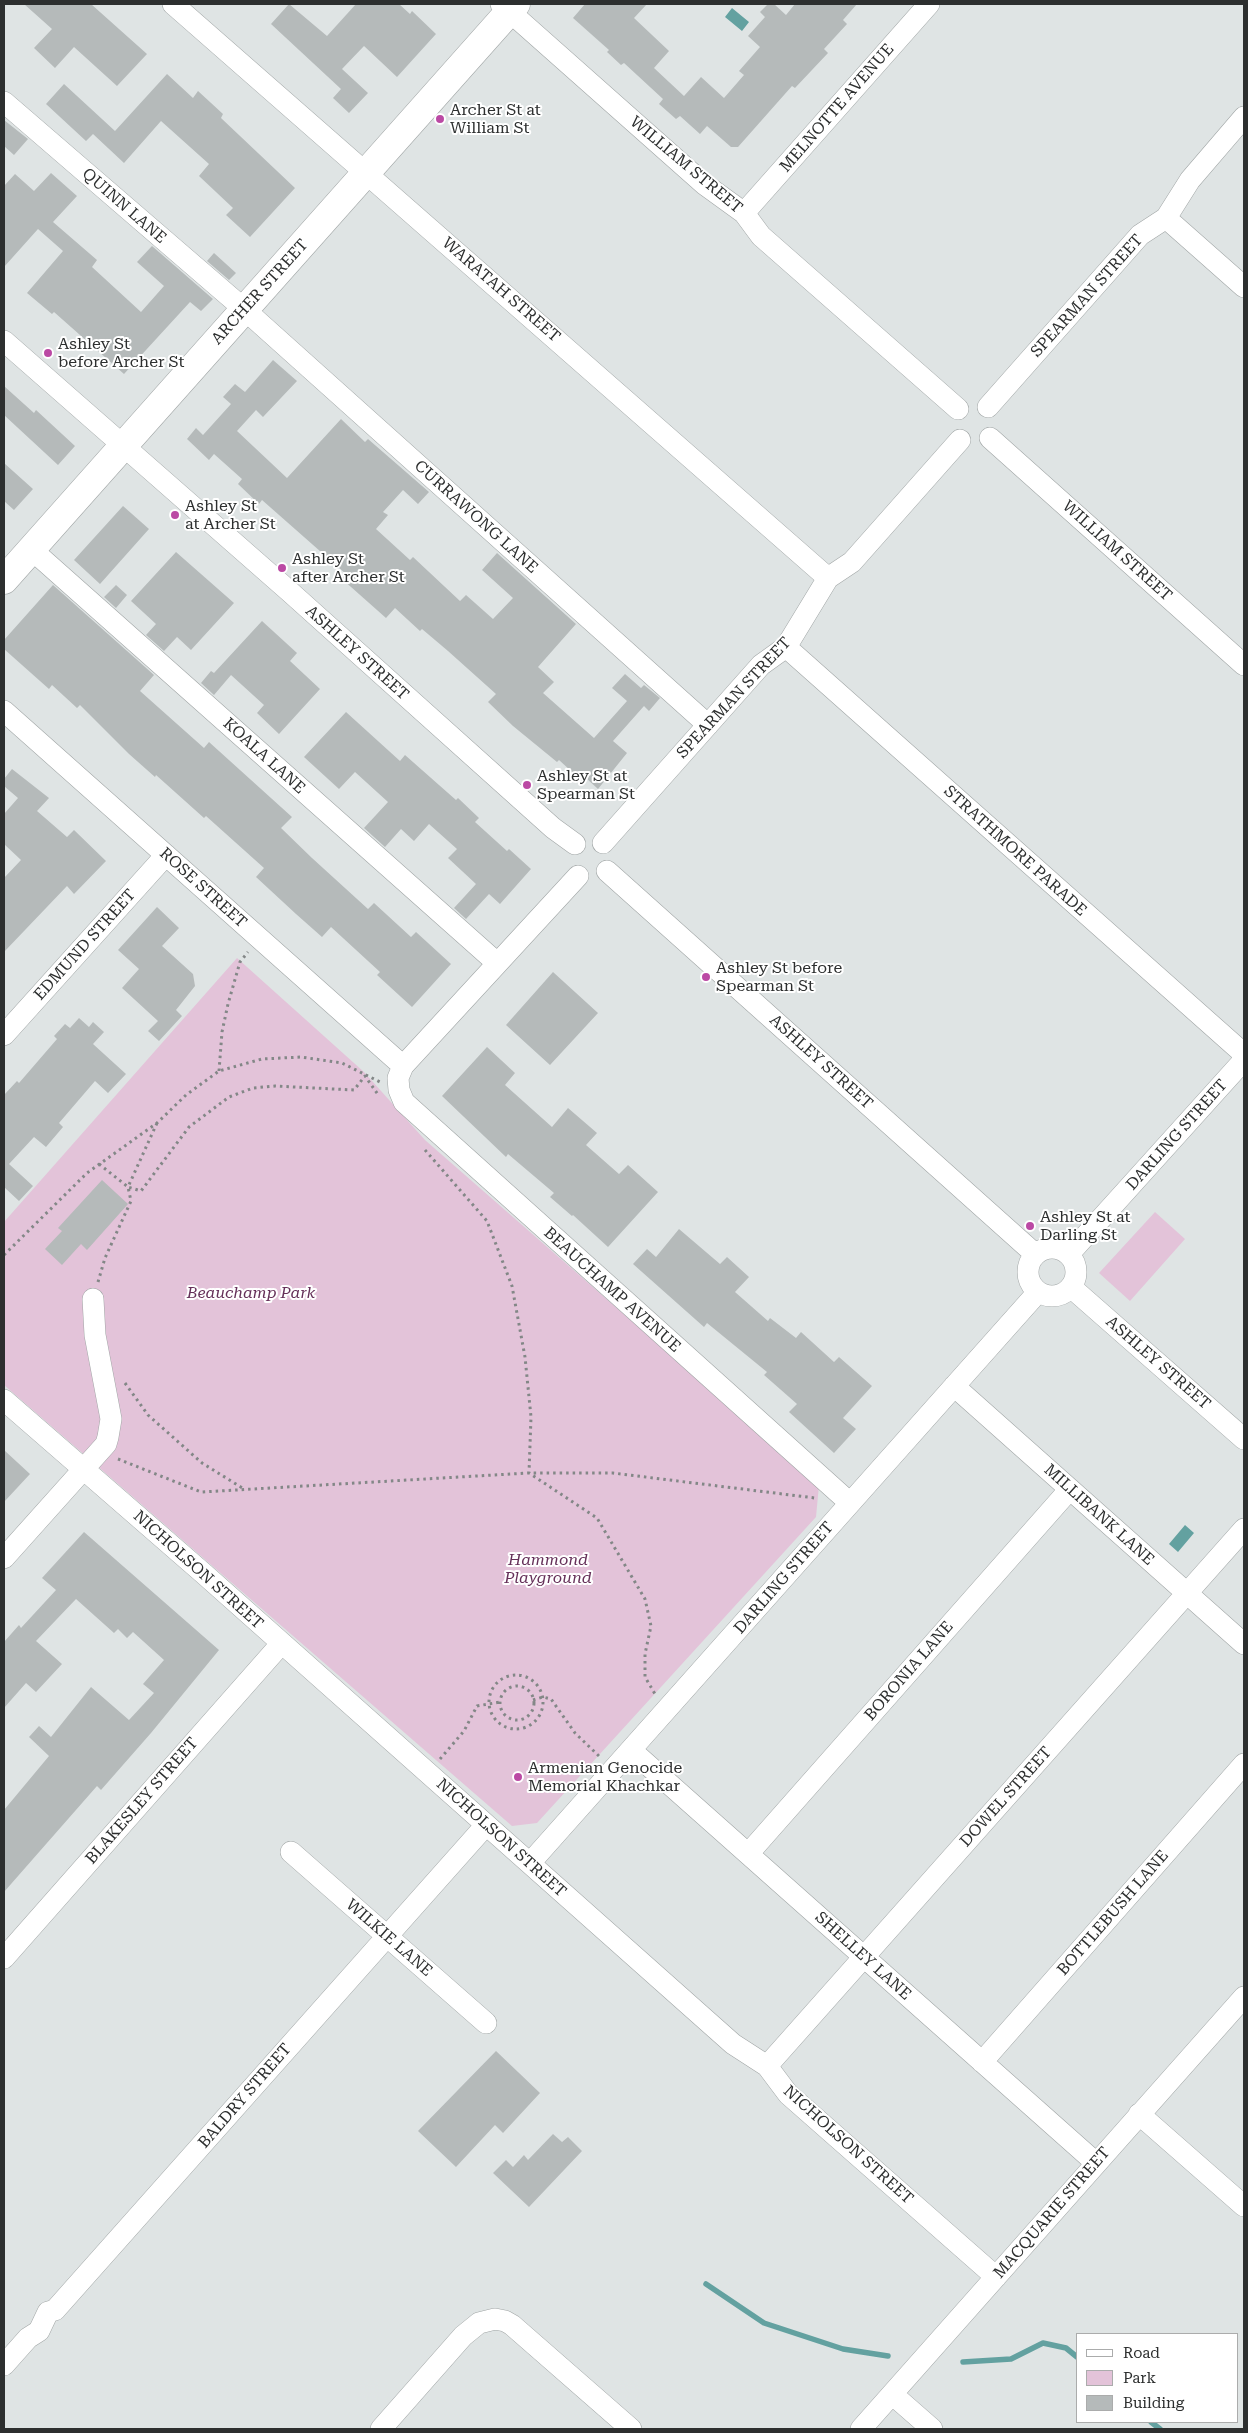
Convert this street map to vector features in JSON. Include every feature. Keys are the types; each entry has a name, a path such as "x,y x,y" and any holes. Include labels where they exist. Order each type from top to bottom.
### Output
{"main road":[{"name":"ARCHER STREET","path":"13,563 124,445 366,172 509,6"}],"street":[{"name":"WARATAH STREET","path":"173,4 828,578"},
{"name":"MELNOTTE AVENUE","path":"744,213 929,4"},
{"name":"WILLIAM STREET","path":"509,6 704,184 744,213 762,236 958,410"},
{"name":"QUINN LANE","path":"4,102 244,309"},
{"name":"SPEARMAN STREET","path":"988,407 1140,235 1166,218 1190,180 1244,117"},
{"path":"1166,218 1244,287"},
{"name":"CURRAWONG LANE","path":"244,309 708,725"},
{"name":"ASHLEY STREET","path":"4,341 124,445 552,828 575,844"},
{"path":"976,402 988,407 995,422 990,438 975,445 960,440 953,425 958,410 963,405 976,402"},
{"name":"WILLIAM STREET","path":"990,438 1244,665"},
{"name":"SPEARMAN STREET","path":"604,843 761,665 786,648 828,578 852,562 960,440"},
{"name":"KOALA LANE","path":"13,563 497,963"},
{"name":"STRATHMORE PARADE","path":"786,648 1244,1054"},
{"name":"ROSE STREET","path":"4,711 403,1066"},
{"path":"590,838 604,843 610,854 607,871 593,879 578,876 569,861 571,849 575,844 590,838"},
{"name":"EDMUND STREET","path":"4,1035 166,855"},
{"name":"ASHLEY STREET","path":"607,871 1035,1254"},
{"path":"390,1094 403,1066 578,876"},
{"name":"DARLING STREET","path":"1069,1254 1244,1060"},
{"name":"BEAUCHAMP AVENUE","path":"390,1094 404,1102 850,1503"},
{"path":"1052,1248 1069,1254 1074,1260 1077,1274 1072,1288 1059,1296 1044,1295 1032,1287 1028,1266 1035,1254 1052,1248"},
{"name":"ASHLEY STREET","path":"1072,1288 1244,1439"},
{"name":"DARLING STREET","path":"530,1863 1038,1292"},
{"path":"4,1558 98,1451 108,1437 111,1419 101,1366 93,1299"},
{"name":"MILLIBANK LANE","path":"954,1386 1244,1644"},
{"name":"NICHOLSON STREET","path":"4,1400 197,1567 281,1644 733,2044 767,2066 788,2094 996,2277"},
{"name":"BORONIA LANE","path":"748,1854 1070,1489"},
{"name":"DOWEL STREET","path":"767,2066 1244,1529"},
{"name":"BLAKESLEY STREET","path":"4,1958 281,1644"},
{"name":"SHELLEY LANE","path":"631,1750 1096,2163"},
{"name":"BOTTLEBUSH LANE","path":"982,2062 1244,1764"},
{"name":"BALDRY STREET","path":"4,2365 28,2338 39,2331 48,2312 55,2310 486,1825"},
{"name":"WILKIE LANE","path":"291,1852 486,2023"},
{"name":"MACQUARIE STREET","path":"861,2429 1244,1997"},
{"path":"1139,2114 1244,2206"},
{"path":"381,2429 463,2336 479,2323 495,2319 512,2325 630,2429"},
{"path":"892,2394 932,2429"}],"path":[{"path":"219,1071 222,1032 240,962 259,938"},
{"path":"4,1256 87,1172 156,1122 186,1094 219,1071 262,1059 301,1057 342,1063 390,1094"},
{"path":"364,1076 390,1094"},
{"path":"99,1164 128,1186 141,1191 189,1127 229,1097 253,1088 276,1086 316,1086 354,1090 364,1076"},
{"path":"93,1299 105,1258 131,1200 128,1186 156,1122"},
{"path":"424,1149 487,1221 512,1286 525,1357 531,1417 529,1472"},
{"path":"101,1366 120,1376 148,1414 202,1463 245,1490"},
{"path":"98,1451 201,1492 529,1472 613,1472 850,1503"},
{"path":"529,1472 598,1518 645,1599 651,1626 645,1654 645,1677 664,1712"},
{"path":"510,1675 528,1677 540,1689 543,1697 540,1715 534,1722 517,1729 508,1728 493,1717 489,1704 491,1691 496,1684 510,1675"},
{"path":"514,1686 529,1691 533,1700 533,1706 527,1716 516,1720 506,1715 500,1702 504,1691 514,1686"},
{"path":"533,1700 543,1697 551,1699 575,1733 614,1769"},
{"path":"428,1773 464,1731 477,1706 500,1702"}],"green space":[{"name":"Beauchamp Park","path":"237,958 364,1072 425,1140 819,1485 816,1517 537,1823 512,1826 4,1385 4,1222"},
{"path":"1155,1212 1185,1239 1130,1301 1099,1273"}],"water":[{"path":"732,8 749,22 742,31 725,17"},
{"path":"1185,1525 1194,1533 1178,1552 1169,1544"}],"building":[{"path":"24,4 91,4 147,54 117,86 74,47 55,68 34,48 52,29"},
{"path":"289,4 327,36 356,4 399,4 410,14 412,11 436,34 397,77 364,46 342,69 368,93 349,113 333,98 341,89 271,24"},
{"path":"585,4 647,4 634,18 669,51 654,68 684,96 701,77 724,98 744,75 739,71 760,47 748,36 765,17 760,12 768,4 774,4 786,15 795,4 857,4 843,20 847,24 824,49 828,53 795,88 792,86 738,147 731,147 707,126 700,134 680,116 676,119 659,104 663,99 624,63 621,65 607,52 609,50 573,18"},
{"path":"167,74 193,98 198,91 223,114 221,118 295,188 250,237 226,215 233,208 199,176 209,164 161,121 124,163 93,134 86,141 46,104 64,84 115,131"},
{"path":"4,120 28,139 14,155 4,146"},
{"path":"51,173 77,196 53,222 97,260 92,267 141,312 164,286 137,262 152,246 213,299 201,311 190,302 124,374 54,312 52,314 27,293 63,251 38,229 4,267 4,186 15,174 34,191"},
{"path":"214,253 236,273 229,280 207,261"},
{"path":"273,360 297,381 263,417 256,410 237,431 287,478 341,419 365,442 368,439 429,492 418,504 403,490 383,512 388,515 376,529 410,560 413,557 460,601 466,595 493,619 513,598 482,570 497,553 576,624 538,667 554,682 543,693 594,738 627,701 612,688 625,674 641,688 644,685 660,698 649,711 644,706 613,741 627,753 598,789 586,778 583,782 559,760 557,762 513,726 488,702 496,694 448,651 422,629 420,631 395,608 386,618 342,579 346,574 262,500 259,504 238,484 242,479 214,454 209,460 187,439 196,428 203,435 231,404 223,397 235,384 245,392"},
{"path":"4,386 34,413 36,410 75,446 58,465 4,415"},
{"path":"4,463 33,489 14,510 4,501"},
{"path":"123,506 149,529 100,584 74,560"},
{"path":"176,552 234,603 191,650 177,637 164,651 146,635 156,624 131,601"},
{"path":"53,585 154,675 140,691 204,748 209,742 292,817 281,828 312,858 368,909 374,903 411,937 416,932 451,964 412,1007 377,975 380,972 331,927 322,937 296,914 256,877 264,868 206,816 204,818 156,775 155,777 129,754 80,705 77,708 52,685 49,689 4,649 4,640"},
{"path":"116,585 127,595 116,608 104,597"},
{"path":"262,621 297,653 290,661 320,689 279,734 257,713 264,705 231,675 214,695 201,683 211,671 214,673"},
{"path":"346,712 400,761 405,755 456,800 458,798 479,818 475,822 507,851 509,849 531,869 500,904 489,894 466,919 454,908 476,884 448,858 457,849 429,824 414,841 401,829 385,847 364,828 388,802 355,772 339,789 304,757"},
{"path":"12,769 49,798 37,811 67,837 74,830 106,861 74,894 67,886 4,952 4,878 21,860 4,844 4,814 18,798 4,786 4,779"},
{"path":"157,907 179,928 162,946 193,974 195,986 176,1010 182,1016 159,1041 148,1031 158,1021 122,988 139,969 118,950"},
{"path":"553,972 598,1013 550,1065 506,1025"},
{"path":"79,1018 89,1027 93,1022 104,1032 93,1044 126,1074 108,1093 95,1081 59,1123 63,1127 46,1147 34,1137 9,1164 33,1186 19,1201 4,1187 4,1095 17,1081 19,1083 57,1039 54,1036 65,1024 70,1028"},
{"path":"487,1047 515,1073 505,1085 552,1127 568,1108 597,1133 586,1145 619,1174 628,1165 658,1192 608,1247 550,1197 554,1193 508,1154 506,1157 442,1096"},
{"path":"102,1180 128,1204 87,1250 81,1244 62,1265 45,1249 62,1231 58,1228"},
{"path":"679,1229 720,1264 727,1257 749,1277 735,1292 768,1321 770,1318 796,1338 801,1332 834,1362 839,1357 872,1386 843,1418 856,1429 834,1453 789,1412 797,1404 764,1375 767,1372 707,1323 704,1327 633,1264 647,1249 656,1257"},
{"path":"4,1450 30,1474 4,1502"},
{"path":"84,1532 219,1650 101,1790 97,1786 4,1892 4,1810 49,1756 29,1737 39,1726 51,1737 91,1687 129,1720 154,1693 143,1684 164,1660 133,1632 127,1638 118,1629 114,1633 76,1599 36,1641 62,1664 36,1692 26,1683 4,1708 4,1642 19,1625 21,1628 56,1590 42,1578"},
{"path":"496,2051 540,2093 503,2133 495,2125 456,2167 418,2131"},
{"path":"553,2134 562,2142 568,2137 582,2151 529,2207 493,2173 506,2160 513,2167 524,2155 528,2160"}],"waterway":[{"path":"706,2284 764,2323 843,2349 888,2356"},
{"path":"963,2362 1011,2359 1043,2343 1066,2348 1076,2356"},
{"path":"1152,2423 1160,2429"}],"place":[{"name":"Archer St at William St","path":"440,119"},
{"name":"Ashley St before Archer St","path":"48,353"},
{"name":"Ashley St at Archer St","path":"175,515"},
{"name":"Ashley St after Archer St","path":"282,568"},
{"name":"Ashley St at Spearman St","path":"527,785"},
{"name":"Ashley St before Spearman St","path":"706,977"},
{"name":"Ashley St at Darling St","path":"1030,1226"},
{"name":"Armenian Genocide Memorial Khachkar","path":"518,1777"}],"park label":[{"name":"Hammond Playground","path":"548,1569"}]}
